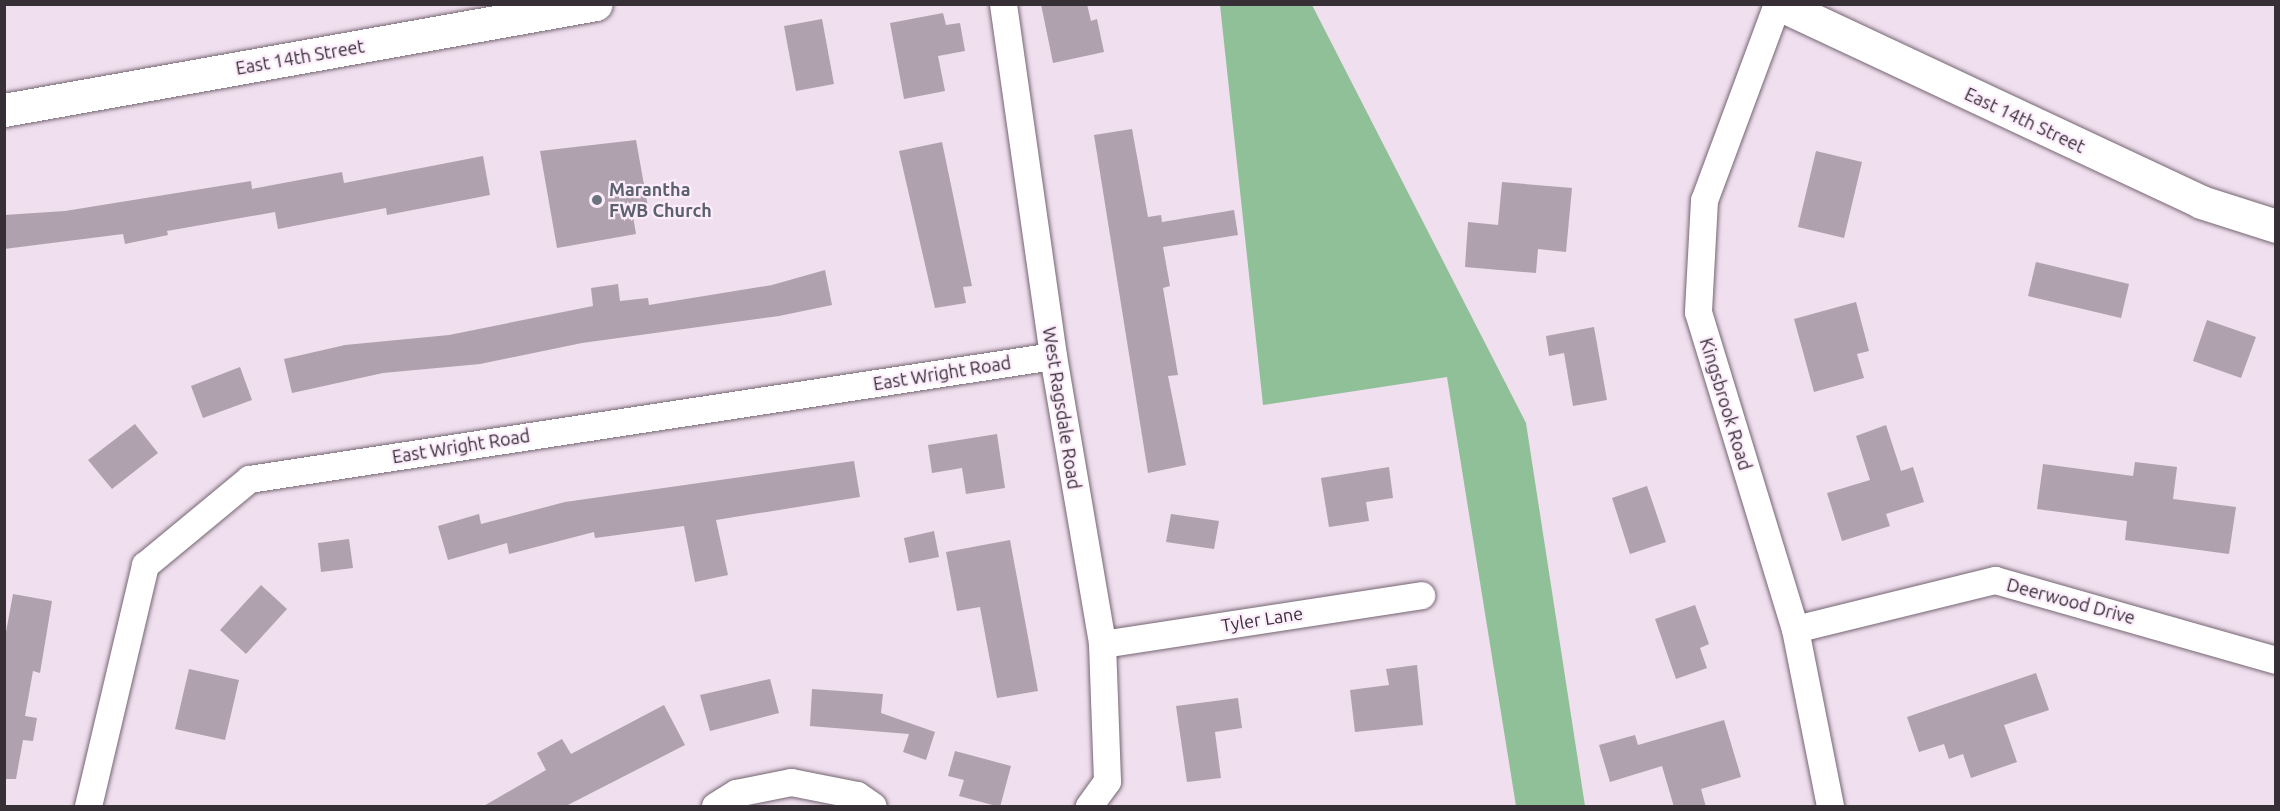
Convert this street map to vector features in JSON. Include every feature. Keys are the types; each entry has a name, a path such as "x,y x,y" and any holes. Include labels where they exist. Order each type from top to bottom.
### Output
{"street":[{"name":"East 14th Street","path":"4,110 596,4"},
{"name":"West Ragsdale Road","path":"1002,4 1053,356 1102,644 1107,781 1089,807"},
{"name":"East 14th Street","path":"1778,4 2201,202 2276,226"},
{"name":"Kingsbrook Road","path":"1778,4 1704,201 1698,312 1795,629 1830,807"},
{"name":"East Wright Road","path":"88,807 145,565 249,479 1053,356"},
{"name":"Deerwood Drive","path":"1795,629 1995,580 2275,660"},
{"name":"Tyler Lane","path":"1102,644 1421,595"},
{"path":"715,807 736,793 791,782 857,795 873,807"}],"green space":[{"path":"1220,5 1312,5 1526,423 1585,806 1516,806 1447,377 1263,405"}],"building":[{"path":"1041,4 1087,4 1091,21 1097,19 1104,52 1053,63"},
{"path":"943,13 946,25 960,23 965,51 938,56 945,91 904,99 890,23"},
{"path":"822,19 834,84 796,91 784,26"},
{"path":"1132,129 1148,217 1161,215 1162,222 1234,210 1238,235 1163,247 1170,286 1163,288 1178,375 1168,376 1186,465 1148,473 1094,135"},
{"name":"Marantha FWB Church","path":"636,140 648,207 632,210 636,234 557,248 540,151"},
{"path":"942,142 972,286 963,287 966,303 935,308 899,151"},
{"path":"1816,151 1862,162 1844,238 1798,227"},
{"path":"483,156 490,195 387,215 386,208 278,229 275,212 167,231 168,235 125,244 123,234 4,249 4,215 65,211 251,181 252,189 342,172 344,183"},
{"path":"1502,182 1572,188 1566,252 1538,249 1536,273 1465,267 1468,222 1498,225"},
{"path":"2036,262 2129,284 2121,318 2028,296"},
{"path":"825,270 832,305 779,316 582,343 480,364 383,373 292,393 284,359 345,345 449,335 593,306 591,288 618,284 620,301 648,298 649,305 772,285"},
{"path":"1856,302 1869,351 1857,354 1864,378 1814,392 1794,319"},
{"path":"2207,320 2256,337 2241,378 2193,361"},
{"path":"1594,327 1607,400 1573,406 1564,353 1549,356 1546,336"},
{"path":"240,367 252,400 203,418 191,386"},
{"path":"135,424 158,453 112,489 88,460"},
{"path":"1886,425 1901,471 1913,467 1924,502 1886,514 1890,526 1842,541 1827,493 1870,480 1856,436"},
{"path":"997,434 1005,488 966,494 962,468 932,473 928,445"},
{"path":"854,461 860,497 716,520 728,575 695,582 684,526 595,538 594,532 509,554 507,543 448,560 438,526 479,514 481,524 565,502"},
{"path":"2135,462 2177,467 2173,499 2236,507 2229,554 2125,540 2127,521 2037,509 2043,464 2133,476"},
{"path":"1389,467 1393,498 1366,502 1369,521 1329,527 1321,478"},
{"path":"1647,486 1666,542 1630,554 1612,498"},
{"path":"1171,514 1219,521 1214,549 1166,542"},
{"path":"934,531 939,557 909,563 904,538"},
{"path":"349,539 353,568 321,572 318,543"},
{"path":"1010,540 1038,691 997,698 980,607 957,611 946,552"},
{"path":"261,585 287,609 246,654 220,630"},
{"path":"13,594 52,601 40,673 33,671 25,716 37,718 33,741 23,740 16,779 4,779 4,643"},
{"path":"1695,605 1709,644 1700,648 1707,668 1676,679 1655,619"},
{"path":"1417,665 1423,725 1355,732 1350,690 1389,685 1386,669"},
{"path":"189,669 239,680 225,740 175,729"},
{"path":"2036,673 2049,710 2004,725 2017,762 1971,778 1963,754 1949,759 1944,744 1919,752 1907,717"},
{"path":"770,679 779,713 710,731 700,695"},
{"path":"812,689 883,694 881,713 935,732 926,760 903,752 909,734 810,726"},
{"path":"1238,698 1242,728 1215,732 1221,778 1187,782 1176,706"},
{"path":"664,705 685,745 564,807 482,807 546,770 537,753 562,739 571,754"},
{"path":"1724,720 1741,777 1701,789 1706,807 1674,807 1662,766 1610,782 1599,745 1635,735 1638,745"},
{"path":"955,751 1011,766 1000,807 959,796 964,780 948,776"}],"place":[{"name":"Marantha FWB Church","path":"597,200"}]}
